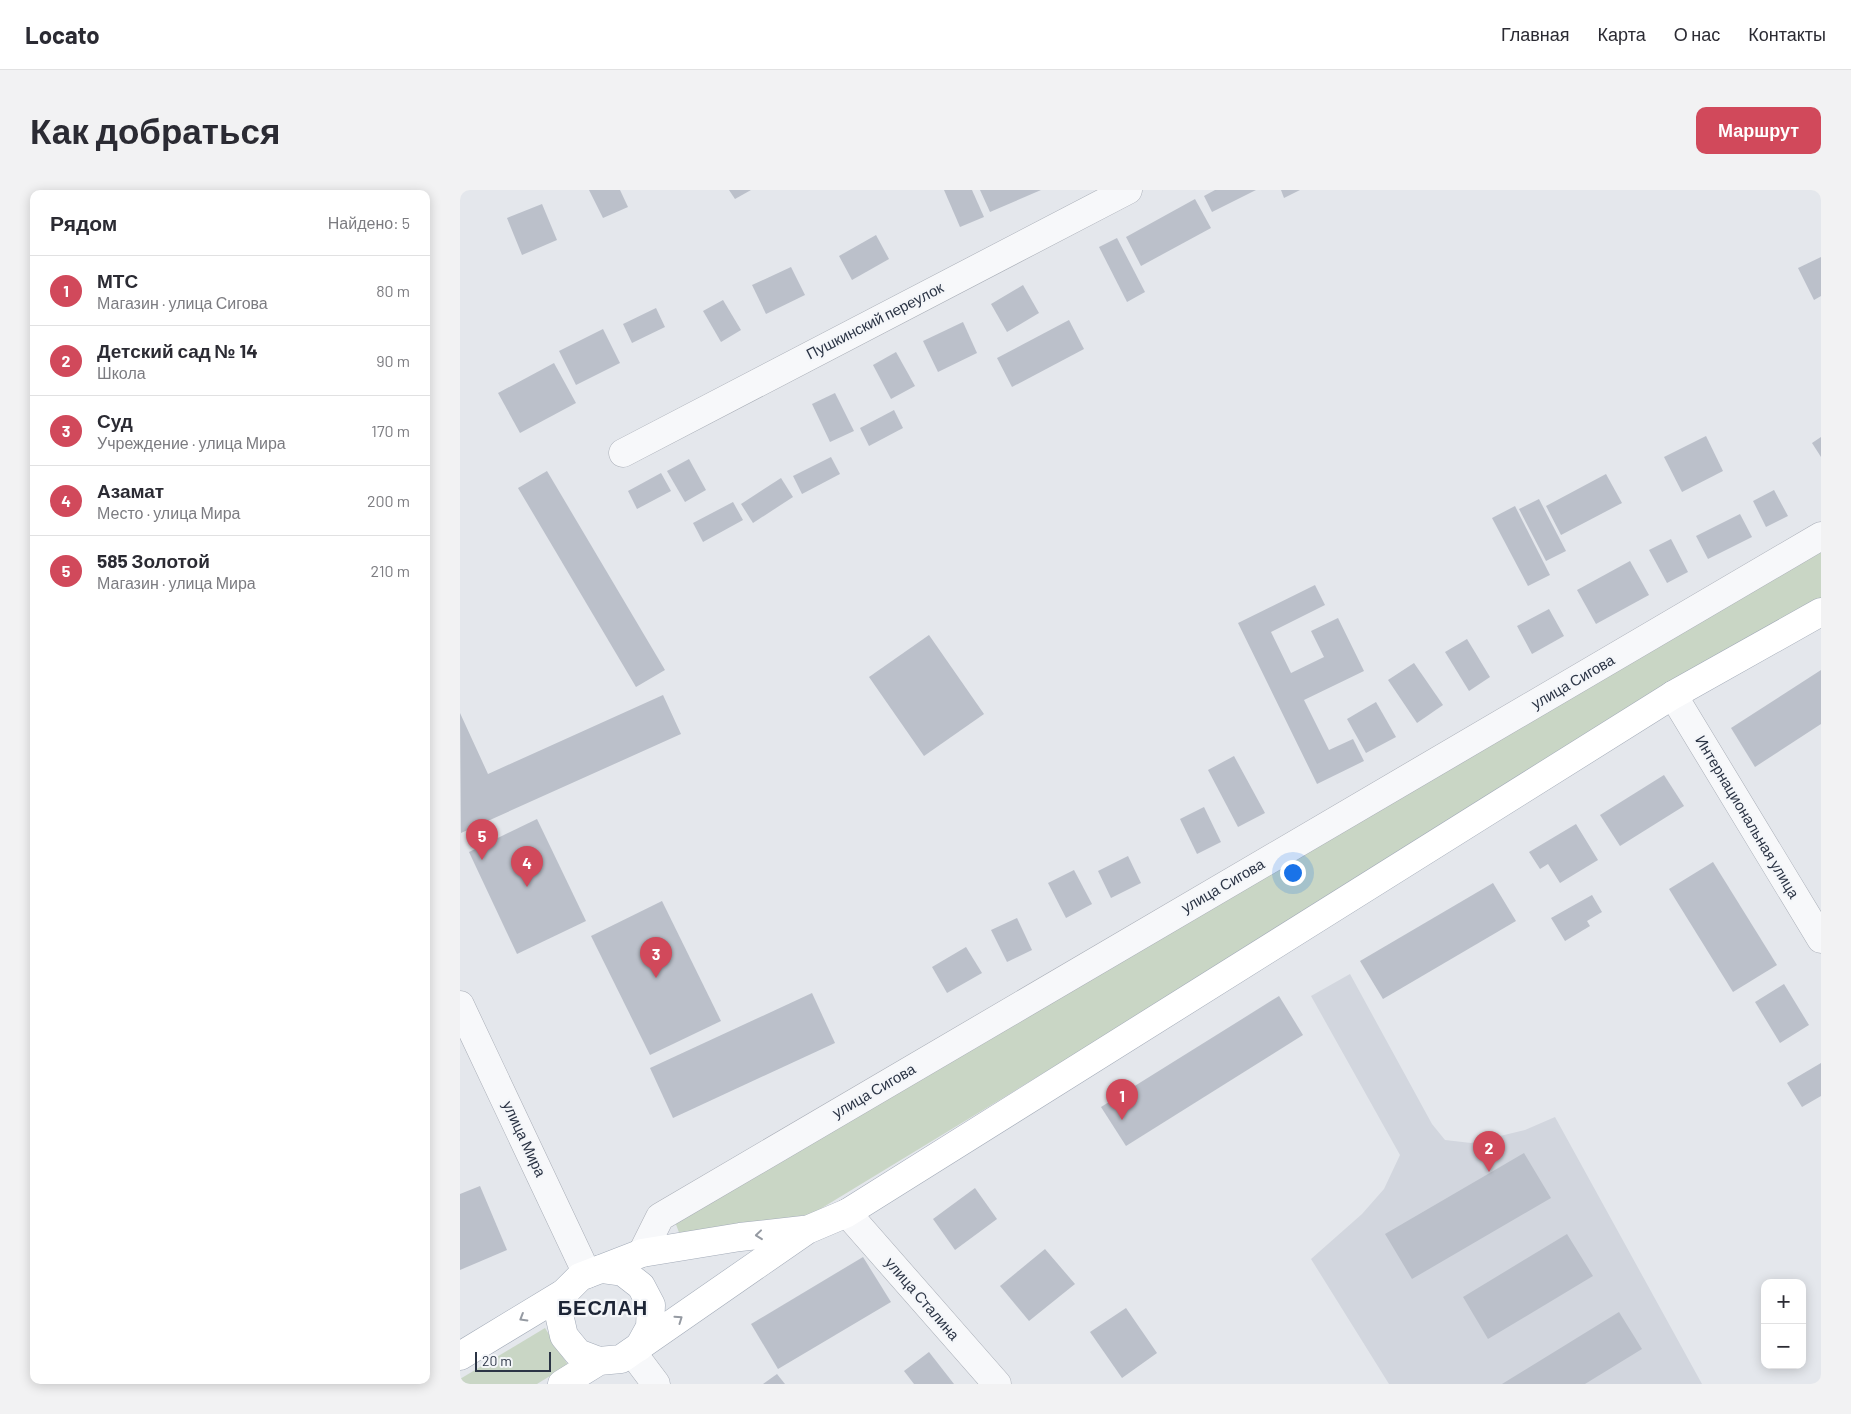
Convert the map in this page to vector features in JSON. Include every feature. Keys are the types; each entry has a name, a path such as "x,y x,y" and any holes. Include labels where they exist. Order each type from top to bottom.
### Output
{"main road":[{"path":"564,1293 559,1314 564,1336 578,1353 598,1361 621,1359 807,1230 847,1213 1673,696 1821,612"},
{"path":"460,1356 564,1293 580,1277 642,1252 740,1237 807,1230"},
{"path":"594,1272 623,1272 641,1286 650,1305 650,1327 636,1349"},
{"path":"562,1384 598,1361"}],"street":[{"name":"Пушкинский переулок","path":"623,453 1128,190"},
{"name":"улица Сигова","path":"642,1252 660,1218 1821,536"},
{"name":"Интернациональная улица","path":"1673,696 1821,939"},
{"name":"улица Мира","path":"460,1005 594,1272"},
{"name":"улица Сталина","path":"847,1213 997,1384"},
{"path":"636,1349 656,1384"}],"shaded area":[{"path":"1350,974 1432,1124 1445,1140 1471,1143 1525,1130 1555,1117 1702,1384 1389,1384 1311,1259 1362,1214 1384,1189 1400,1155 1311,996"}],"green space":[{"path":"1821,545 1821,600 812,1214 680,1235 675,1222"},
{"path":"545,1328 568,1365 537,1384 460,1384 460,1379"}],"building":[{"path":"589,190 620,190 628,207 603,218"},
{"path":"729,190 751,190 735,199"},
{"path":"944,190 972,190 984,217 960,227"},
{"path":"980,190 1041,190 990,212"},
{"path":"1215,190 1256,190 1212,212 1204,196"},
{"path":"1281,190 1300,190 1284,198"},
{"path":"1195,199 1211,228 1141,266 1126,237"},
{"path":"542,204 557,240 522,255 507,218"},
{"path":"876,235 889,259 852,280 839,256"},
{"path":"1117,238 1145,292 1127,302 1099,247"},
{"path":"1821,257 1821,296 1814,300 1798,268"},
{"path":"791,267 805,295 766,314 752,285"},
{"path":"1023,285 1039,313 1007,332 991,304"},
{"path":"723,300 741,330 721,342 703,311"},
{"path":"656,308 665,327 632,343 623,324"},
{"path":"1069,320 1084,349 1012,387 997,358"},
{"path":"963,322 977,353 938,372 923,341"},
{"path":"603,329 620,363 576,385 559,351"},
{"path":"896,352 915,386 891,399 873,365"},
{"path":"554,363 576,403 520,433 498,393"},
{"path":"835,393 854,431 830,442 812,404"},
{"path":"894,410 903,428 869,446 860,428"},
{"path":"1706,436 1723,471 1682,492 1664,457"},
{"path":"1821,437 1821,457 1812,443"},
{"path":"831,457 840,474 802,494 793,476"},
{"path":"689,459 706,490 685,502 667,471"},
{"path":"547,471 665,670 636,687 518,488"},
{"path":"661,473 671,491 637,509 628,491"},
{"path":"1606,474 1622,503 1561,535 1546,506"},
{"path":"781,478 793,497 753,523 741,504"},
{"path":"1774,490 1788,516 1766,527 1753,501"},
{"path":"1539,499 1566,551 1546,561 1519,509"},
{"path":"733,502 743,520 703,542 693,523"},
{"path":"1515,506 1550,575 1528,586 1492,518"},
{"path":"1740,514 1752,537 1708,559 1696,536"},
{"path":"1671,539 1688,572 1667,583 1649,550"},
{"path":"1630,561 1649,595 1596,624 1577,590"},
{"path":"1315,585 1325,605 1271,632 1291,673 1324,657 1311,631 1338,618 1364,671 1304,700 1329,750 1353,739 1364,761 1317,784 1238,623"},
{"path":"1549,609 1564,636 1532,654 1517,626"},
{"path":"929,635 984,714 924,756 869,677"},
{"path":"1467,639 1490,677 1469,691 1445,652"},
{"path":"1414,663 1443,705 1417,723 1388,680"},
{"path":"1821,670 1821,724 1755,767 1731,728"},
{"path":"663,695 681,734 461,833 460,713 488,774"},
{"path":"1376,702 1396,737 1366,753 1347,719"},
{"path":"1234,756 1265,813 1238,827 1208,770"},
{"path":"1664,775 1684,806 1620,846 1600,815"},
{"path":"1204,807 1221,842 1197,854 1180,819"},
{"path":"537,819 586,921 517,954 469,852"},
{"path":"1576,824 1598,860 1560,883 1548,864 1540,869 1529,852"},
{"path":"1128,856 1141,883 1111,898 1098,871"},
{"path":"1713,862 1777,965 1733,992 1669,889"},
{"path":"1074,870 1092,904 1066,918 1048,883"},
{"path":"1493,883 1516,921 1383,999 1360,961"},
{"path":"1592,895 1602,912 1587,921 1590,926 1565,941 1551,918"},
{"path":"662,901 721,1021 650,1055 591,936"},
{"path":"1017,918 1032,950 1007,962 991,930"},
{"path":"966,947 982,973 947,993 932,967"},
{"path":"1784,984 1809,1025 1780,1043 1755,1002"},
{"path":"812,993 835,1043 673,1118 650,1068"},
{"path":"1279,996 1303,1035 1126,1146 1101,1107"},
{"path":"1821,1063 1821,1096 1802,1107 1787,1083"},
{"path":"1524,1153 1551,1198 1412,1279 1385,1234"},
{"path":"480,1186 507,1250 460,1270 460,1194"},
{"path":"975,1188 997,1219 955,1250 933,1219"},
{"path":"1567,1234 1593,1276 1488,1339 1463,1297"},
{"path":"1045,1249 1075,1284 1029,1321 1000,1286"},
{"path":"863,1257 891,1302 778,1369 751,1324"},
{"path":"1126,1308 1157,1353 1122,1378 1090,1332"},
{"path":"1619,1312 1642,1349 1585,1384 1502,1384"},
{"path":"929,1352 954,1384 914,1384 904,1371"},
{"path":"777,1374 785,1384 763,1384"}],"place":[{"name":"585 Золотой","path":"482,860"},
{"name":"Азамат","path":"527,887"},
{"name":"Суд","path":"656,978"},
{"name":"МТС","path":"1122,1120"},
{"name":"Детский сад № 14","path":"1489,1172"}],"district":[{"name":"БЕСЛАН","path":"603,1308"}]}
